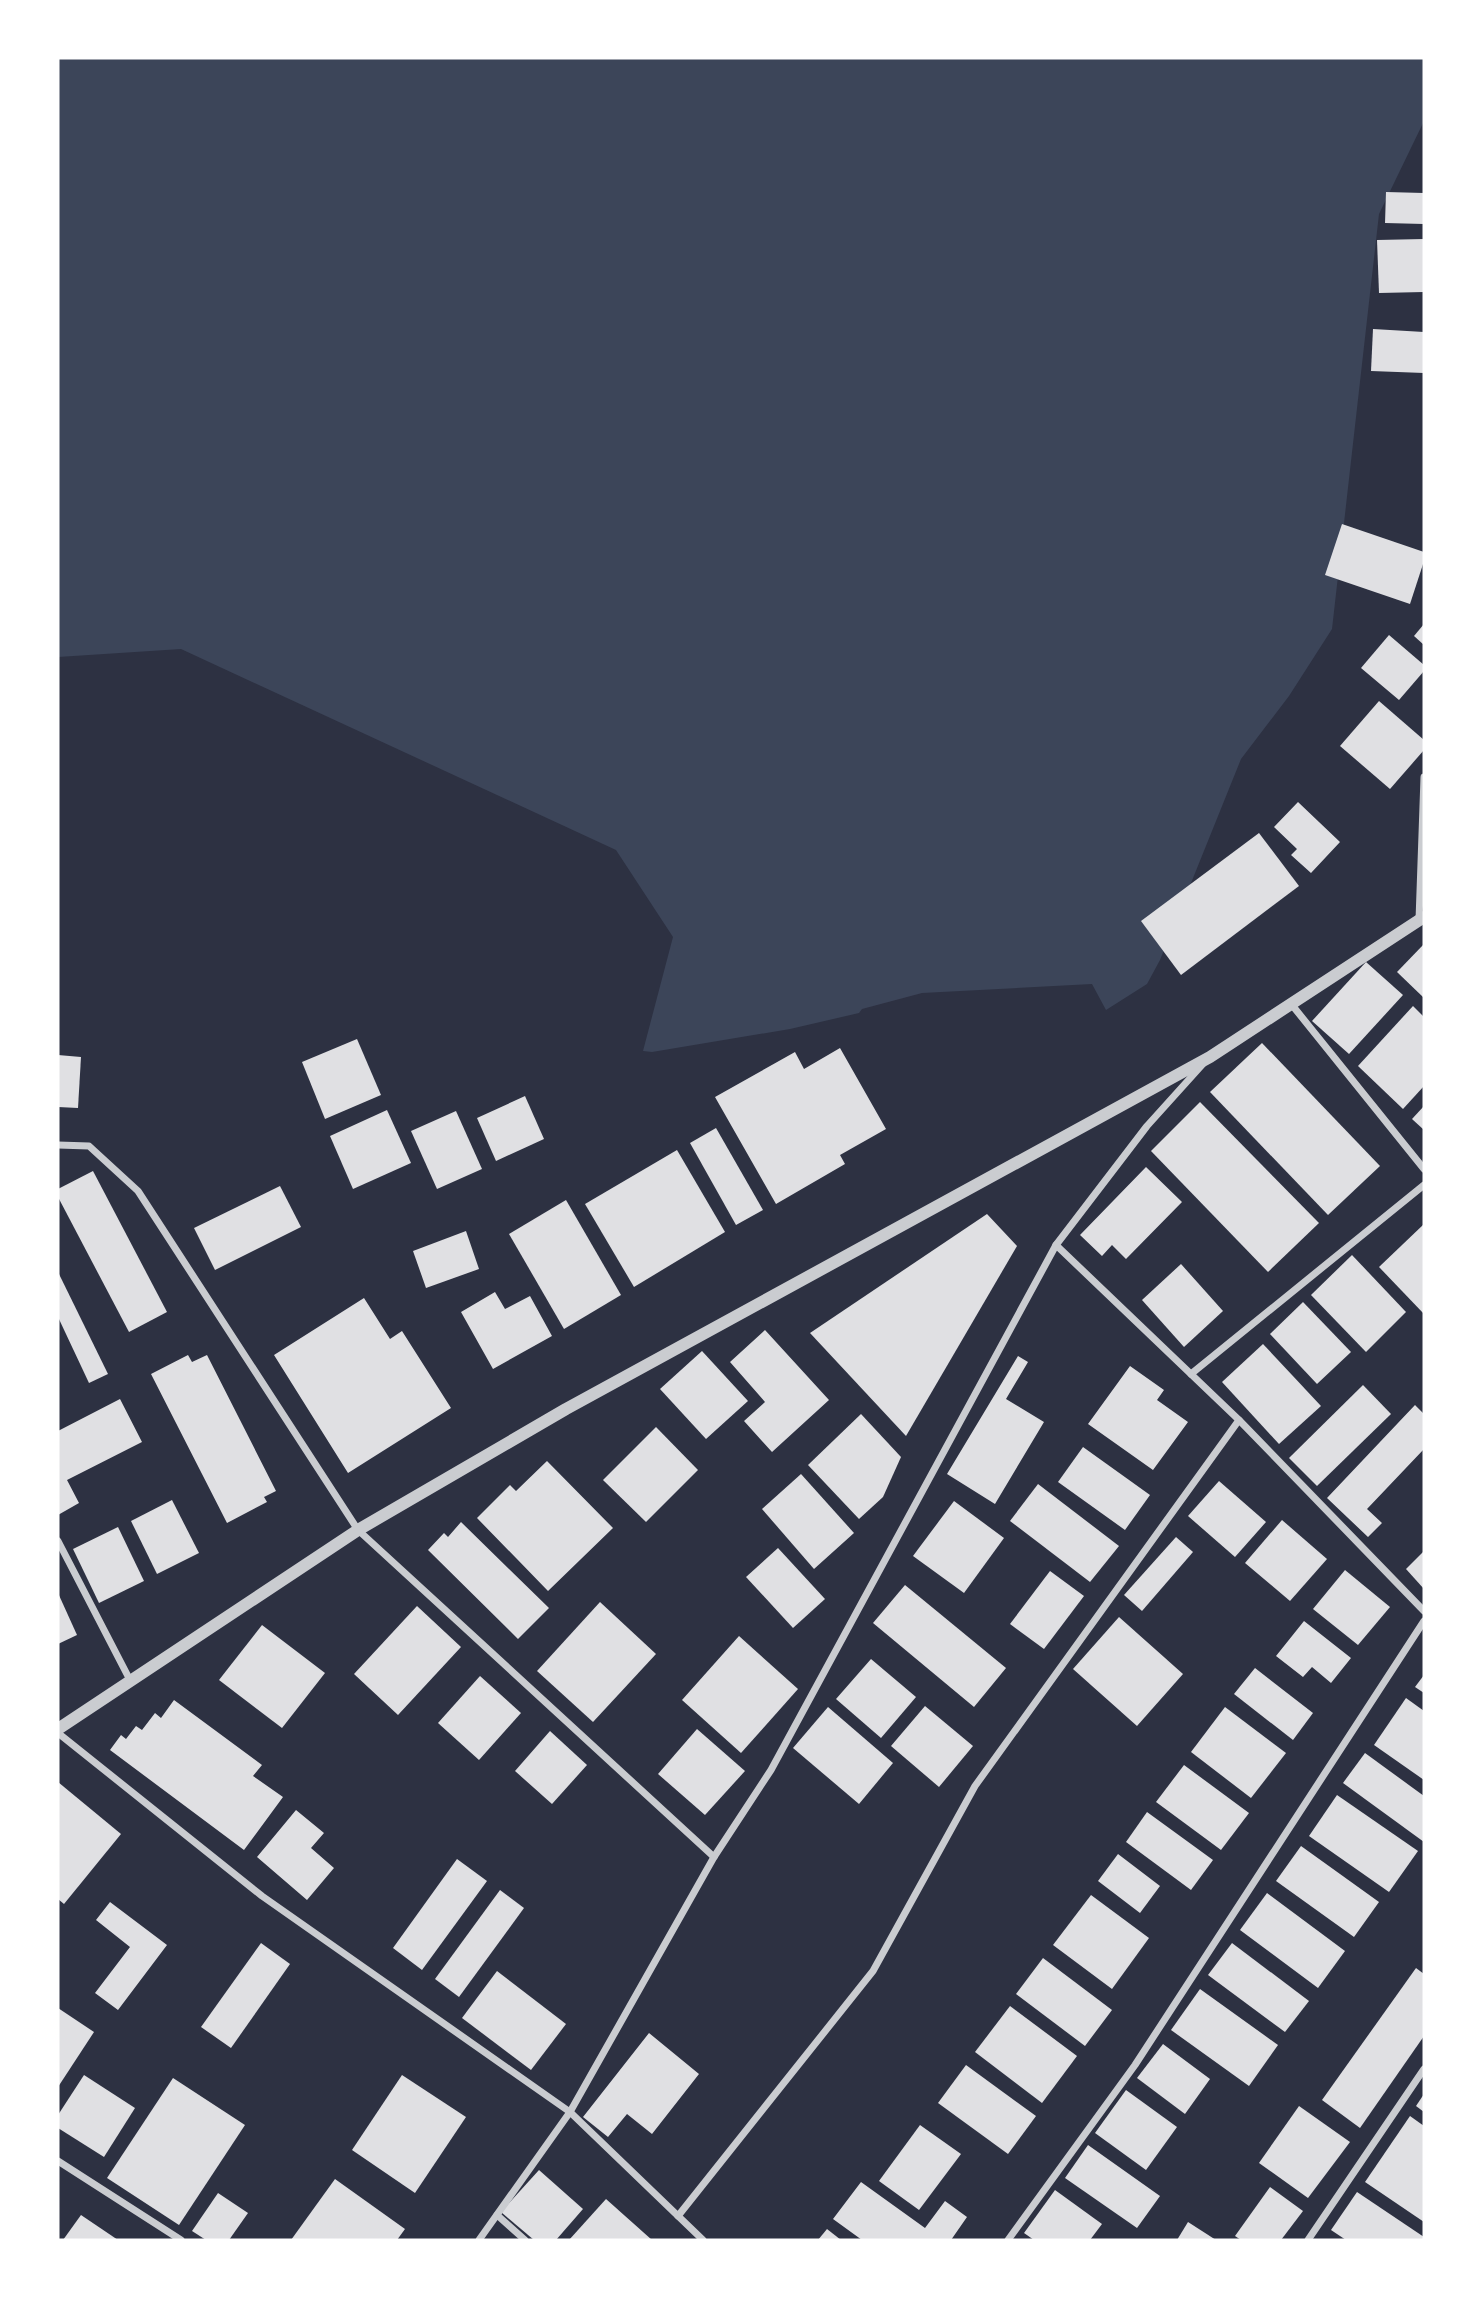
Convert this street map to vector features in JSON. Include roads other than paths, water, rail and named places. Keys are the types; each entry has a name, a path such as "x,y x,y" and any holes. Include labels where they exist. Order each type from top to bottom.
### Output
{"street":[{"path":"703,2240 570,2112 262,1896 58,1731 358,1530 566,1409 1210,1057 1422,919 1424,778"},
{"path":"1292,1005 1424,1169"},
{"path":"479,2240 570,2112 714,1857 771,1770 1056,1245 1147,1126 1210,1057"},
{"path":"58,1145 89,1146 138,1191 358,1530 714,1857"},
{"path":"1191,1374 1424,1185"},
{"path":"1056,1245 1239,1420 1424,1611"},
{"path":"678,2216 873,1971 975,1786 1239,1420"},
{"path":"58,1541 131,1682"},
{"path":"1008,2240 1135,2065 1424,1621"},
{"path":"1308,2240 1424,2068"},
{"path":"58,2161 181,2240"},
{"path":"497,2215 525,2240"}]}
